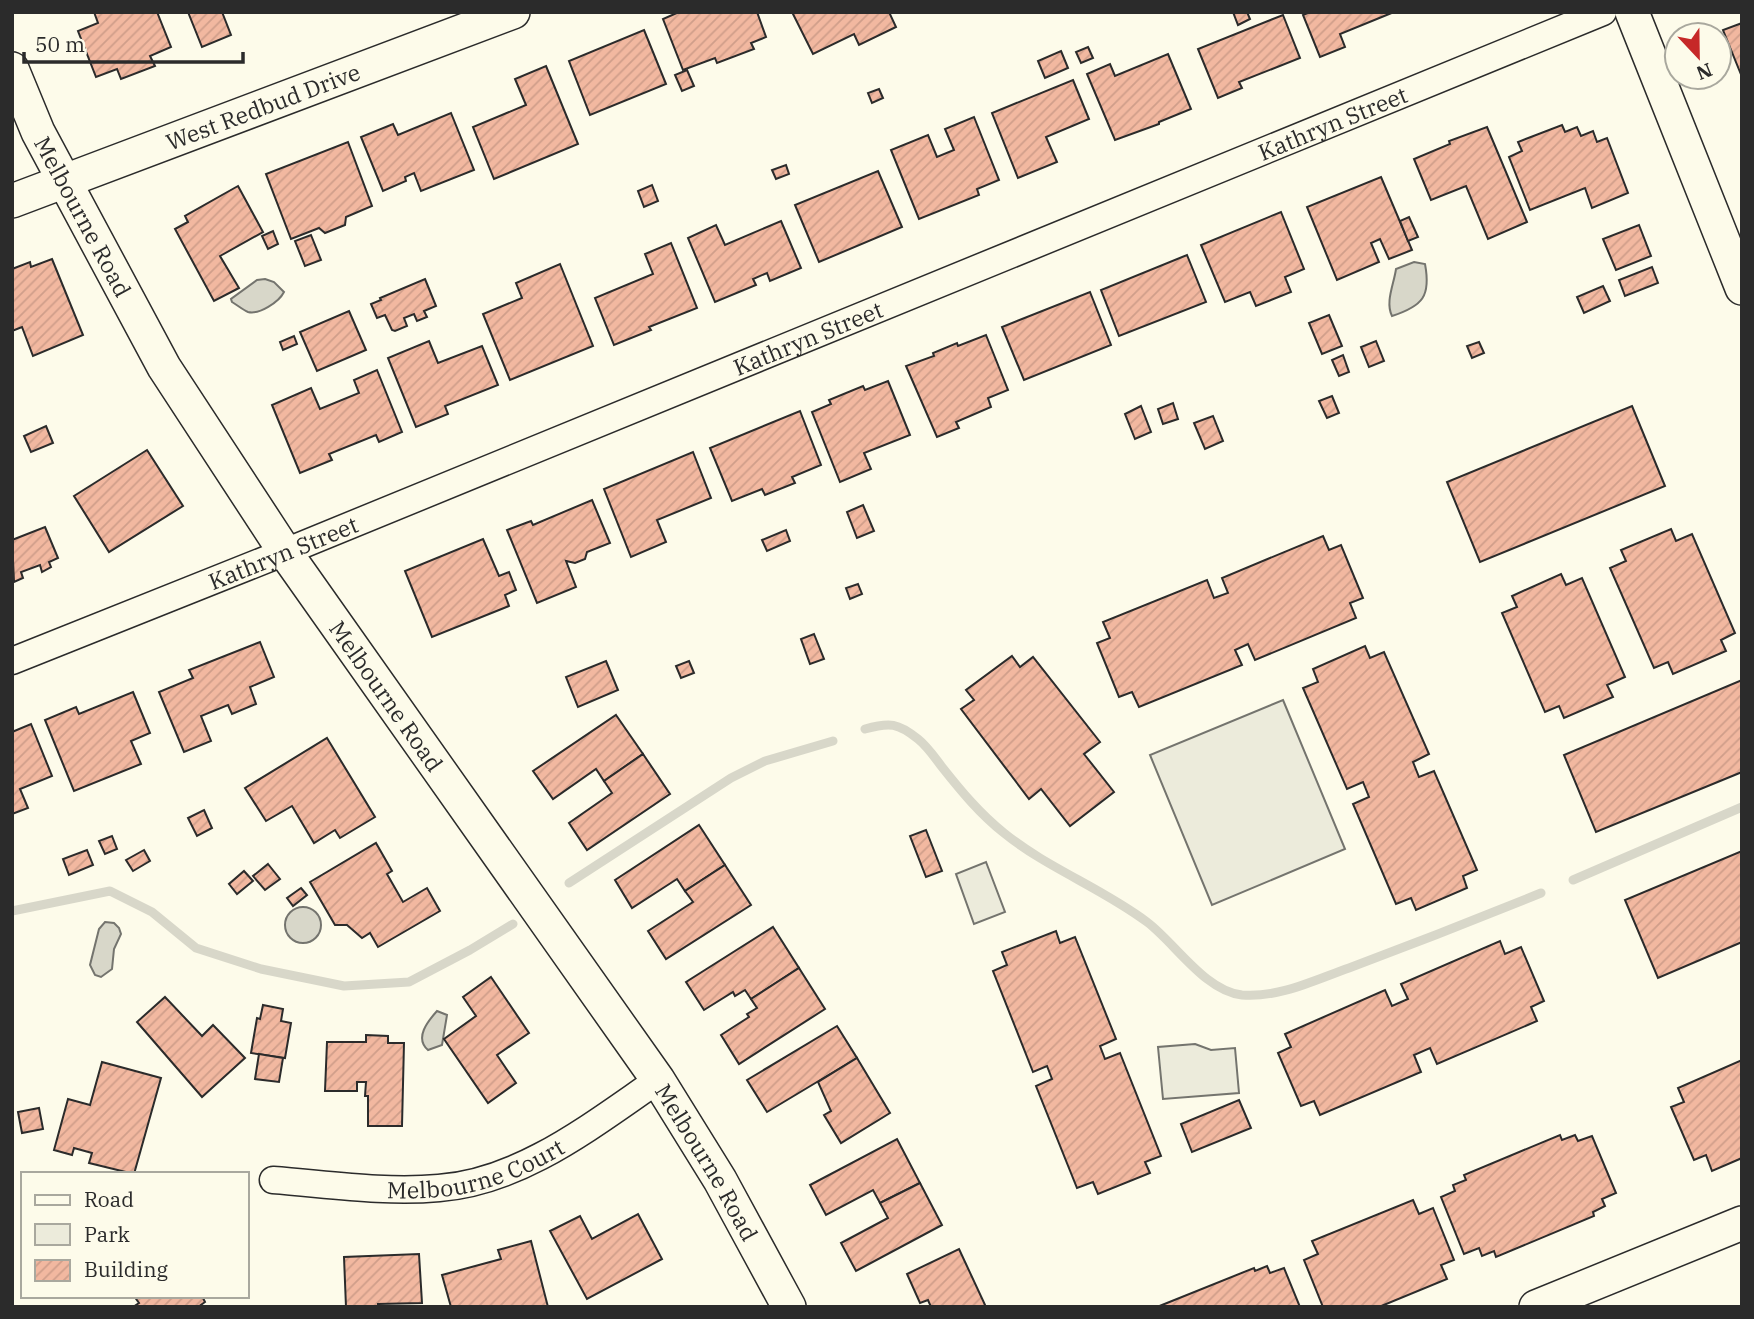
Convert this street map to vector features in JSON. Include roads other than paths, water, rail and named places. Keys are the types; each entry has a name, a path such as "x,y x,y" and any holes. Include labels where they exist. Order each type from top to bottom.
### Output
{"street":[{"name":"West Redbud Drive","path":"12,201 513,12"},
{"name":"Kathryn Street","path":"12,661 285,552 1603,12"},
{"path":"1632,12 1742,288"},
{"name":"Melbourne Road","path":"12,69 38,132 164,367 285,552 658,1080 720,1180 789,1307"},
{"name":"Melbourne Court","path":"273,1180 406,1189 441,1188 476,1181 542,1155 658,1080"},
{"path":"1536,1307 1742,1223"}],"waterway":[{"path":"865,729 893,725 911,734 922,742 971,802 1004,833 1038,857 1147,922 1203,976 1228,992 1242,995 1270,994 1310,983 1541,893"},
{"path":"569,883 731,778 765,761 833,741"},
{"path":"1573,880 1742,807"},
{"path":"12,911 110,891 152,912 196,948 261,969 344,986 409,982 513,924"}]}
